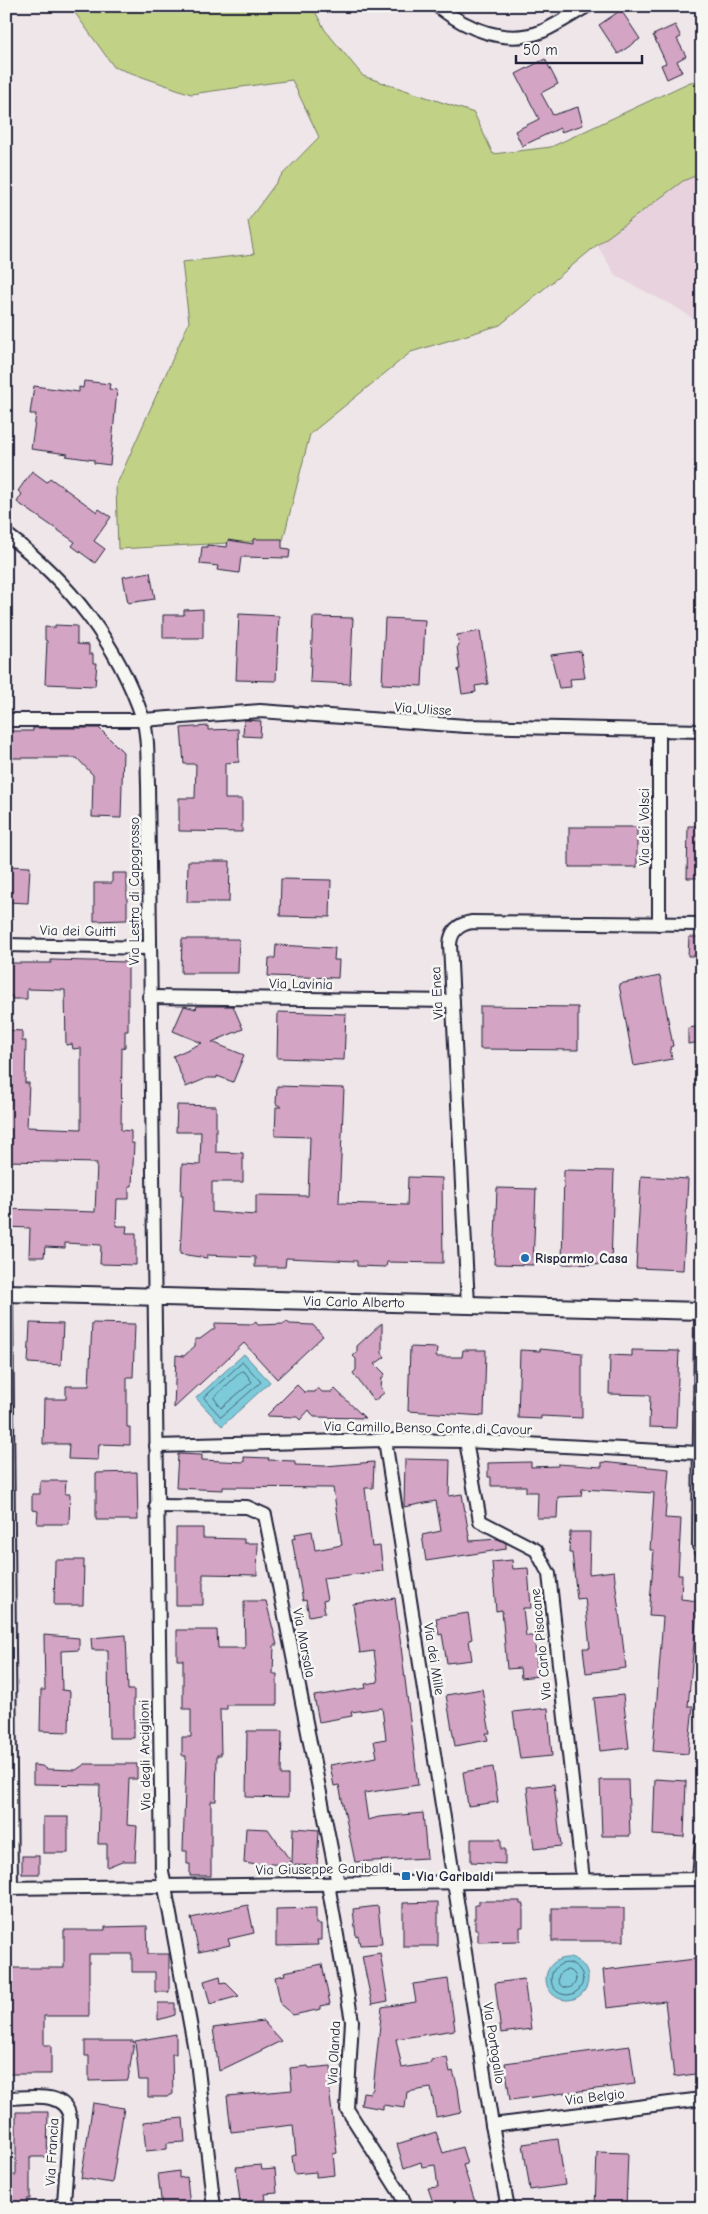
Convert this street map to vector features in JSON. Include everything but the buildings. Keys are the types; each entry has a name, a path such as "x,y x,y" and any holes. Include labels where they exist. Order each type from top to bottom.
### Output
{"street":[{"path":"437,6 474,29 512,37 543,31 588,6"},
{"name":"Via Lestra di Capogrosso","path":"6,534 66,586 82,606 117,662 143,720 148,784 153,1297"},
{"name":"Via Ulisse","path":"6,720 143,720 260,712 466,726 702,731"},
{"name":"Via dei Volsci","path":"659,730 659,924"},
{"name":"Via Enea","path":"468,1305 450,938 456,929 472,922 702,924"},
{"name":"Via dei Guitti","path":"6,945 149,948"},
{"name":"Via Lavinia","path":"149,997 453,1001"},
{"path":"6,1293 8,1888"},
{"name":"Via Carlo Alberto","path":"6,1293 701,1311"},
{"name":"Via degli Arciglioni","path":"153,1297 163,1886 197,2061 214,2208"},
{"path":"701,1311 699,1546 702,1550"},
{"name":"Via Camillo Benso Conte di Cavour","path":"156,1446 385,1440 466,1441 699,1453"},
{"name":"Via dei Mille","path":"385,1440 454,1882"},
{"name":"Via Carlo Pisacane","path":"466,1441 480,1521 536,1550 549,1574 583,1880"},
{"name":"Via Marsala","path":"156,1506 247,1507 265,1516 333,1884"},
{"path":"700,1879 702,1841"},
{"name":"Via Giuseppe Garibaldi","path":"8,1888 700,1879"},
{"name":"Via Portogallo","path":"454,1882 492,2125 508,2208"},
{"name":"Via Olanda","path":"333,1884 352,2021 347,2109 400,2192 407,2208"},
{"name":"Via Francia","path":"6,2098 52,2098 60,2101 67,2108 70,2119 63,2206"},
{"name":"Via Belgio","path":"492,2125 702,2099"}],"shaded area":[{"path":"702,173 702,325 679,309 616,276 597,245 683,181"}],"green space":[{"path":"70,6 312,6 325,30 363,76 474,113 493,154 551,147 690,82 702,81 702,173 683,181 597,245 500,325 411,352 310,434 283,540 118,549 116,486 189,322 182,262 254,254 248,221 281,176 319,137 292,80 191,94 114,67"}],"water":[{"path":"244,1354 270,1382 222,1426 196,1398"},
{"path":"567,1958 582,1964 588,1979 582,1994 567,2000 552,1994 546,1979 552,1964"}],"place":[{"name":"Risparmio Casa","path":"525,1258"},
{"name":"Via Garibaldi","path":"406,1876"}]}
